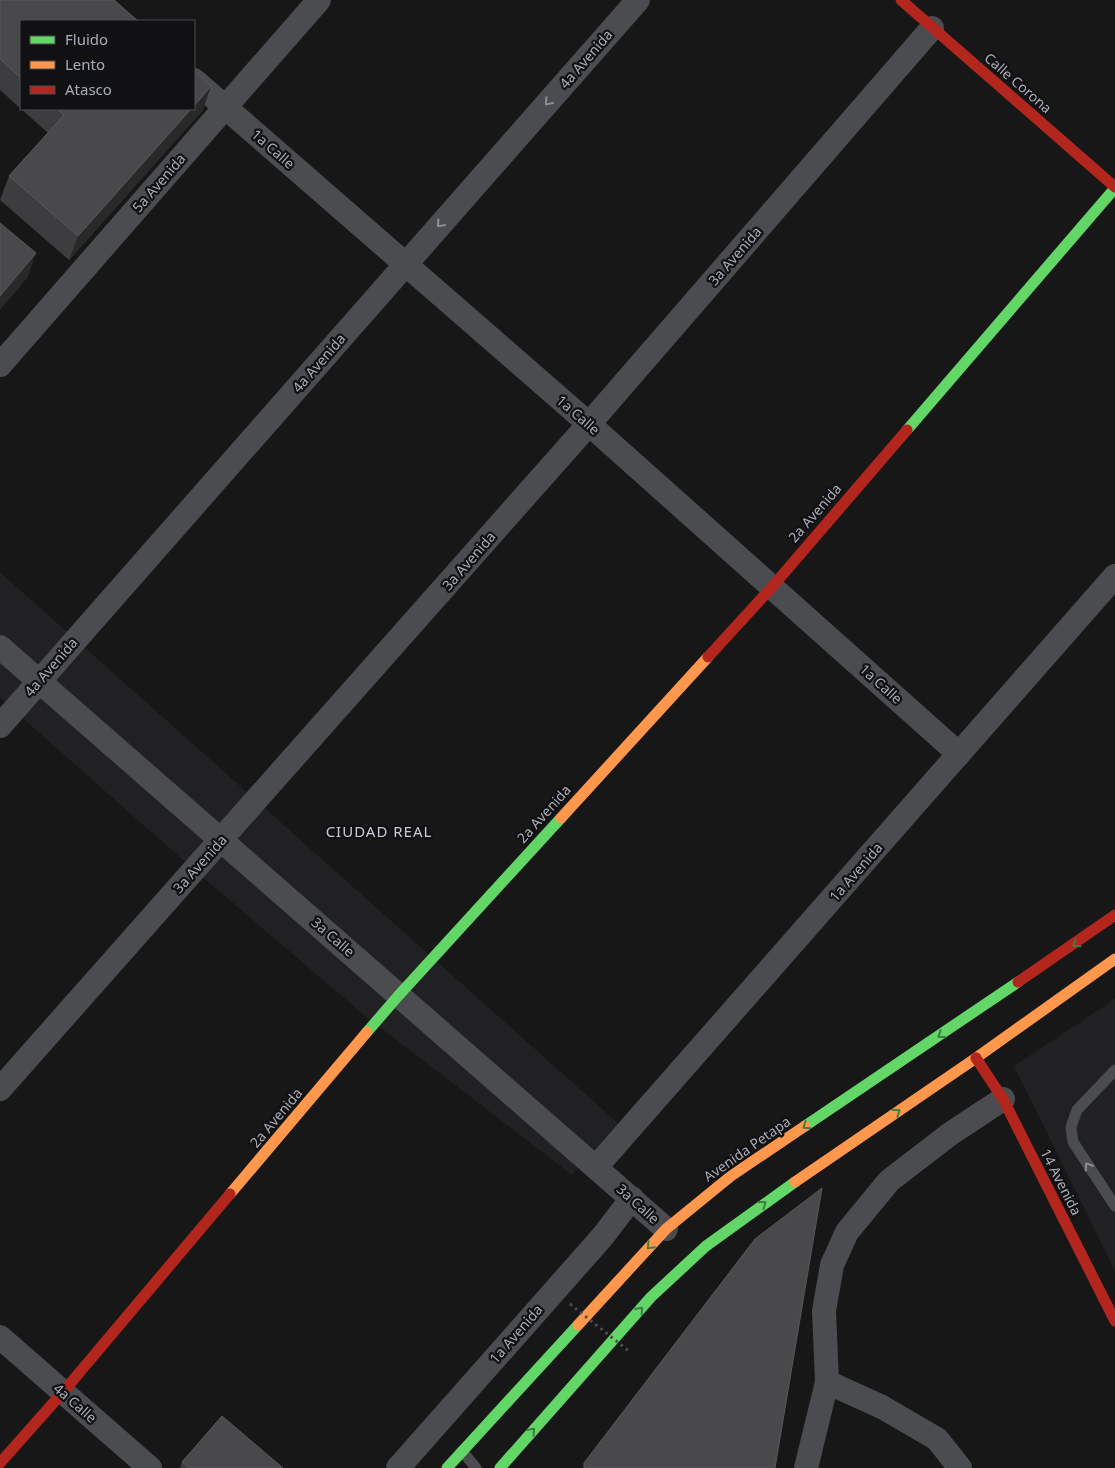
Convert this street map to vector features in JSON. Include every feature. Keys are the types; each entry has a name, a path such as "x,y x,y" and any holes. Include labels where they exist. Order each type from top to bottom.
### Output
{"street":[{"name":"5a Avenida","path":"0,365 319,0"},
{"name":"4a Avenida","path":"0,726 638,0"},
{"name":"Calle Corona","path":"901,0 1115,188"},
{"name":"3a Avenida","path":"0,1089 589,424 932,28"},
{"name":"1a Calle","path":"195,81 589,424 959,754"},
{"name":"2a Avenida","path":"0,1463 63,1392 399,995 772,587 1115,188"},
{"name":"1a Avenida","path":"596,1167 1115,576"},
{"name":"3a Calle","path":"0,647 666,1229"},
{"name":"Avenida Petapa","path":"447,1468 666,1229 731,1176 1067,950 1115,915"},
{"path":"500,1468 651,1297 706,1246 768,1200 976,1058 1115,959"},
{"name":"14 Avenida","path":"976,1058 1003,1099 1115,1321"},
{"path":"806,1468 827,1382 824,1311 832,1266 847,1232 889,1181 950,1134 1003,1099"},
{"name":"1a Avenida","path":"398,1468 603,1236 632,1198"},
{"name":"4a Calle","path":"0,1337 150,1468"},
{"path":"827,1382 882,1407 937,1439 960,1468"}],"lane":[{"path":"1115,1070 1077,1110 1071,1127 1073,1142 1115,1206"},
{"path":"462,1451 476,1468"}],"path":[{"path":"570,1304 630,1352"}],"shaded area":[{"path":"0,572 618,1123 572,1175 364,1015 184,861 0,698"},
{"path":"1115,999 1115,1271 1014,1066"}],"building":[{"path":"0,0 114,0 137,20 20,20 20,77 0,59"},
{"path":"195,71 211,86 195,105"},
{"path":"58,110 190,110 78,236 9,176 64,115"},
{"path":"0,223 36,253 0,296"},
{"path":"822,1188 775,1468 584,1468 584,1463 755,1239"},
{"path":"222,1416 283,1468 189,1468 182,1462"}],"traffic: fast":[{"path":"907,430 1115,188"},
{"path":"367,1032 561,818"},
{"path":"805,1126 1018,982"},
{"path":"500,1468 651,1297 706,1246 795,1182"},
{"path":"447,1468 578,1325"}],"traffic: slow":[{"path":"561,818 708,657"},
{"path":"795,1182 976,1058 1115,959"},
{"path":"230,1194 367,1032"},
{"path":"578,1325 666,1229 731,1176 805,1126"}],"traffic: jam":[{"path":"901,0 1115,187"},
{"path":"708,657 772,587 907,430"},
{"path":"1018,982 1115,915"},
{"path":"976,1058 1003,1099 1115,1321"},
{"path":"0,1463 63,1392 230,1194"}],"district":[{"name":"CIUDAD REAL","path":"379,832"}]}
